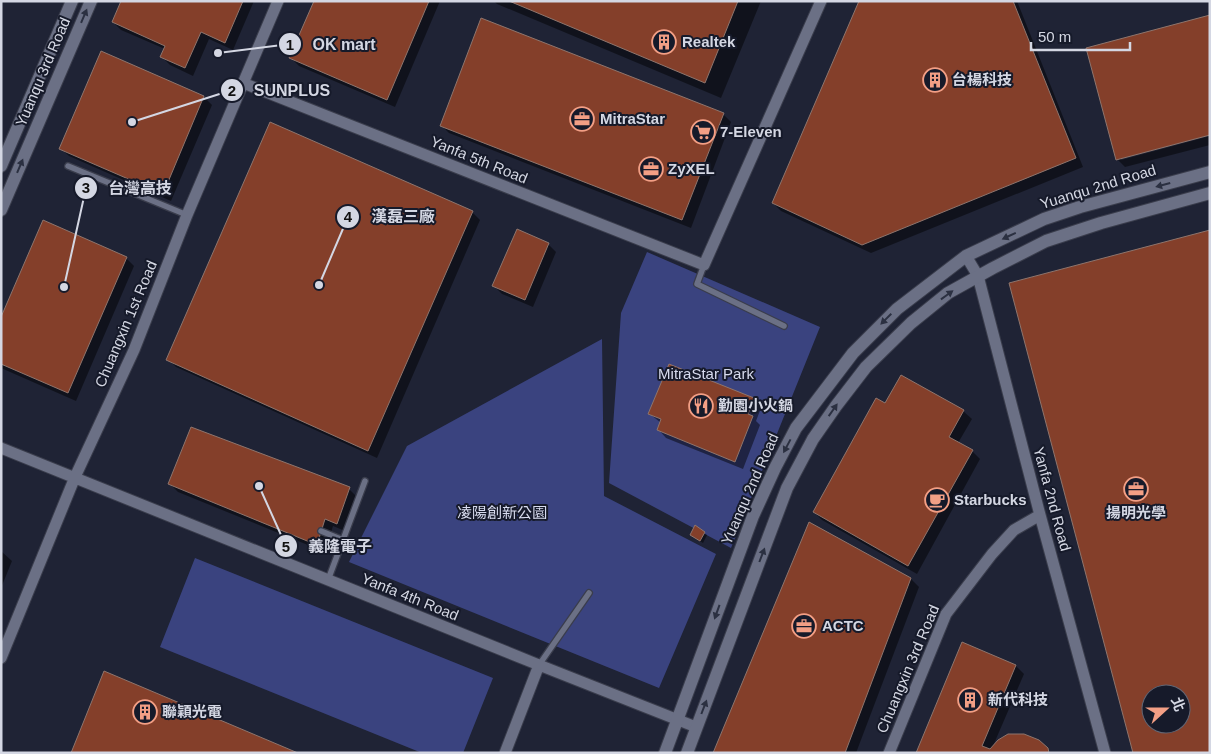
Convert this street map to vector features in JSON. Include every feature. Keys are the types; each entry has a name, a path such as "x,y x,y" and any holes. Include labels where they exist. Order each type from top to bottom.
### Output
{"street":[{"name":"Yuanqu 3rd Road","path":"1,166 72,1"},
{"name":"Yuanqu 3rd Road","path":"1,210 91,1"},
{"name":"Chuangxin 1st Road","path":"1,658 75,477 134,350 187,215 278,1"},
{"path":"704,265 821,1"},
{"name":"Yanfa 5th Road","path":"243,83 704,265"},
{"name":"Yuanqu 2nd Road","path":"665,753 753,516 796,428 854,352 897,309 966,256 1044,219 1210,172"},
{"path":"687,753 787,488 814,439 866,367 948,293 1046,241 1101,223 1210,193"},
{"name":"Yanfa 2nd Road","path":"966,256 978,276 1105,753"},
{"name":"Yanfa 4th Road","path":"1,448 539,665 696,726"},
{"name":"Chuangxin 3rd Road","path":"889,753 946,614 992,554 1014,530 1040,514"},
{"path":"504,753 539,665"}],"lane":[{"path":"68,166 187,215"},
{"path":"704,265 697,284 784,326"},
{"path":"328,580 365,481"},
{"path":"321,531 343,540"},
{"path":"539,665 589,593"}],"green space":[{"name":"MitraStar Park","path":"647,252 820,327 731,548 609,483 621,313"},
{"name":"凌陽創新公園","path":"602,339 604,496 716,554 659,688 349,562 407,446"},
{"path":"195,558 493,678 463,753 422,753 160,647"}],"building":[{"path":"121,1 243,1 225,43 201,32 185,68 160,57 165,46 112,22"},
{"path":"314,1 429,1 387,100 289,58"},
{"name":"Realtek","path":"509,1 738,1 705,83"},
{"name":"台楊科技","path":"859,1 1013,1 1076,158 862,245 772,203"},
{"path":"1210,15 1210,135 1116,160 1086,48"},
{"name":"MitraStar","path":"481,18 724,113 682,220 440,126"},
{"path":"101,51 204,96 163,194 59,149"},
{"path":"270,122 473,211 368,451 166,360"},
{"path":"43,220 127,257 68,393 1,364 1,317"},
{"path":"517,229 549,243 525,300 492,286"},
{"name":"揚明光學","path":"1210,230 1210,753 1133,753 1009,283"},
{"name":"勤園小火鍋","path":"669,364 754,398 748,414 753,416 735,462 657,430 661,419 648,414"},
{"path":"901,375 964,410 949,437 973,450 908,566 813,512 876,398 885,403"},
{"path":"191,427 350,487 337,524 325,519 317,545 168,484"},
{"path":"809,522 911,578 845,753 713,753"},
{"path":"695,525 705,532 700,541 690,535"},
{"name":"新代科技","path":"962,642 1016,665 982,746 990,749 998,740 1008,734 1024,734 1039,740 1048,748 1049,753 916,753"},
{"name":"聯穎光電","path":"104,671 298,753 71,753"}],"place":[{"name":"Realtek","path":"664,42"},
{"name":"OK mart","path":"218,53"},
{"name":"台楊科技","path":"935,80"},
{"name":"MitraStar","path":"582,119"},
{"name":"SUNPLUS","path":"132,122"},
{"name":"7-Eleven","path":"703,132"},
{"name":"ZyXEL","path":"651,169"},
{"name":"漢磊三廠","path":"319,285"},
{"name":"台灣高技","path":"64,287"},
{"name":"勤園小火鍋","path":"701,406"},
{"name":"義隆電子","path":"259,486"},
{"name":"揚明光學","path":"1136,489"},
{"name":"Starbucks","path":"937,500"},
{"name":"ACTC","path":"804,626"},
{"name":"新代科技","path":"970,700"},
{"name":"聯穎光電","path":"145,712"}]}
